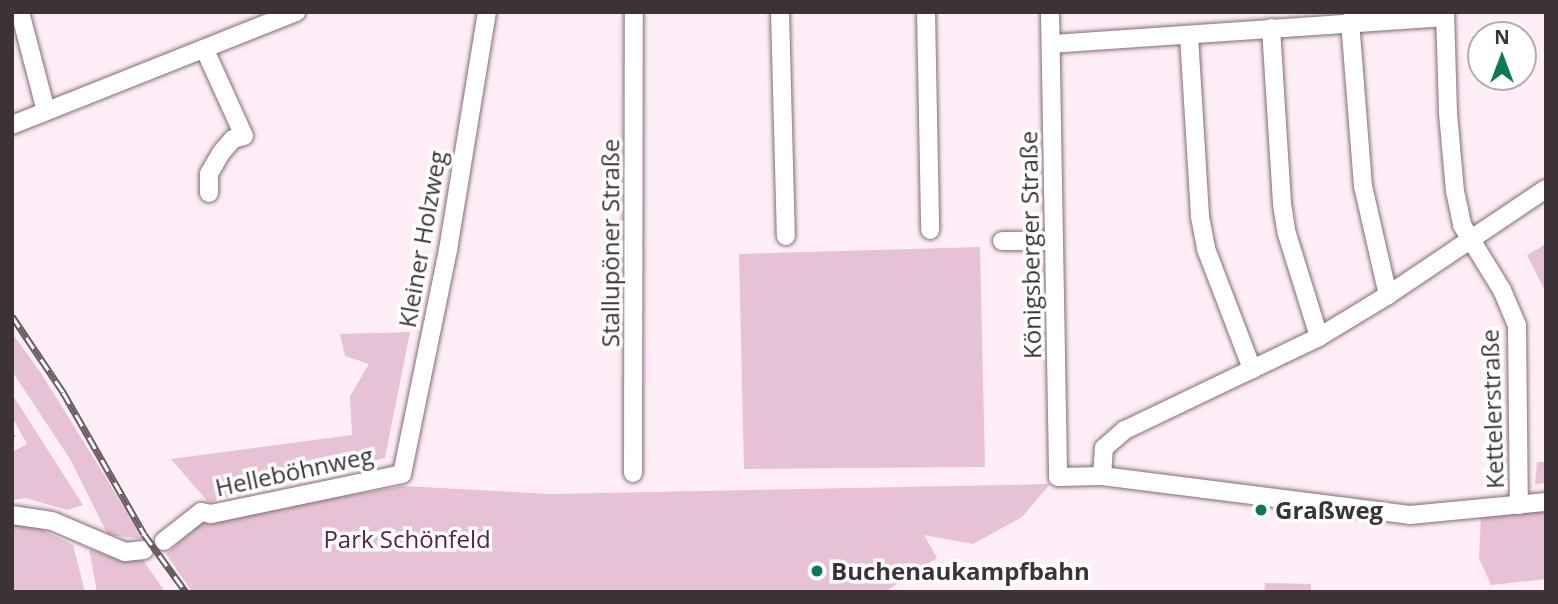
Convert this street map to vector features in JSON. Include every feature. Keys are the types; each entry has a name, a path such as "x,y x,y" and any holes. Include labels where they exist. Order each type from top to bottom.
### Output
{"street":[{"path":"20,12 46,111"},
{"path":"12,125 205,50 274,16 296,12"},
{"name":"Kleiner Holzweg","path":"402,474 447,250 487,12"},
{"name":"Stallupöner Straße","path":"633,473 634,12"},
{"path":"779,12 786,236"},
{"path":"926,12 930,230"},
{"name":"Königsberger Straße","path":"1050,12 1058,477 1102,476"},
{"path":"1051,44 1189,36 1271,27 1444,15"},
{"name":"Kettelerstraße","path":"1444,15 1455,191 1462,225 1502,290 1517,325 1519,505"},
{"path":"1350,22 1363,186 1388,295"},
{"path":"1271,27 1282,204 1287,234 1319,337"},
{"path":"1189,36 1200,217 1206,249 1252,369"},
{"path":"205,50 244,136 233,139 221,153 209,174 209,193"},
{"path":"1546,189 1388,295 1319,337 1125,429 1104,448 1102,476 1410,515 1546,502"},
{"path":"1002,241 1054,241"},
{"name":"Helleböhnweg","path":"164,541 201,512 211,514 402,474"},
{"path":"12,514 52,521 125,552 144,550"}],"green space":[{"path":"1546,244 1546,293 1527,255"},
{"path":"980,247 985,467 744,469 739,254"},
{"path":"410,332 385,458 208,502 171,459 352,435 350,396 369,364 345,356 340,334"},
{"path":"12,333 41,373 144,539 108,535 70,459 12,371"},
{"path":"12,394 83,505 67,510 26,498 12,500 12,452 27,444 12,417"},
{"path":"1537,462 1546,462 1546,483 1535,484"},
{"name":"Park Schönfeld","path":"1050,484 1022,517 973,544 924,535 937,558 885,592 192,592 166,554 204,521 403,486 550,494"},
{"path":"1546,507 1546,579 1491,585 1479,558 1481,514"},
{"path":"12,523 29,523 73,545 85,592 13,592"},
{"path":"89,549 108,556 141,557 165,592 97,592"},
{"path":"1265,583 1311,584 1311,592 1264,592"}],"railway":[{"path":"12,316 63,392 144,534 186,592"}],"place":[{"name":"Graßweg","path":"1261,510"},
{"name":"Buchenaukampfbahn","path":"817,571"}]}
